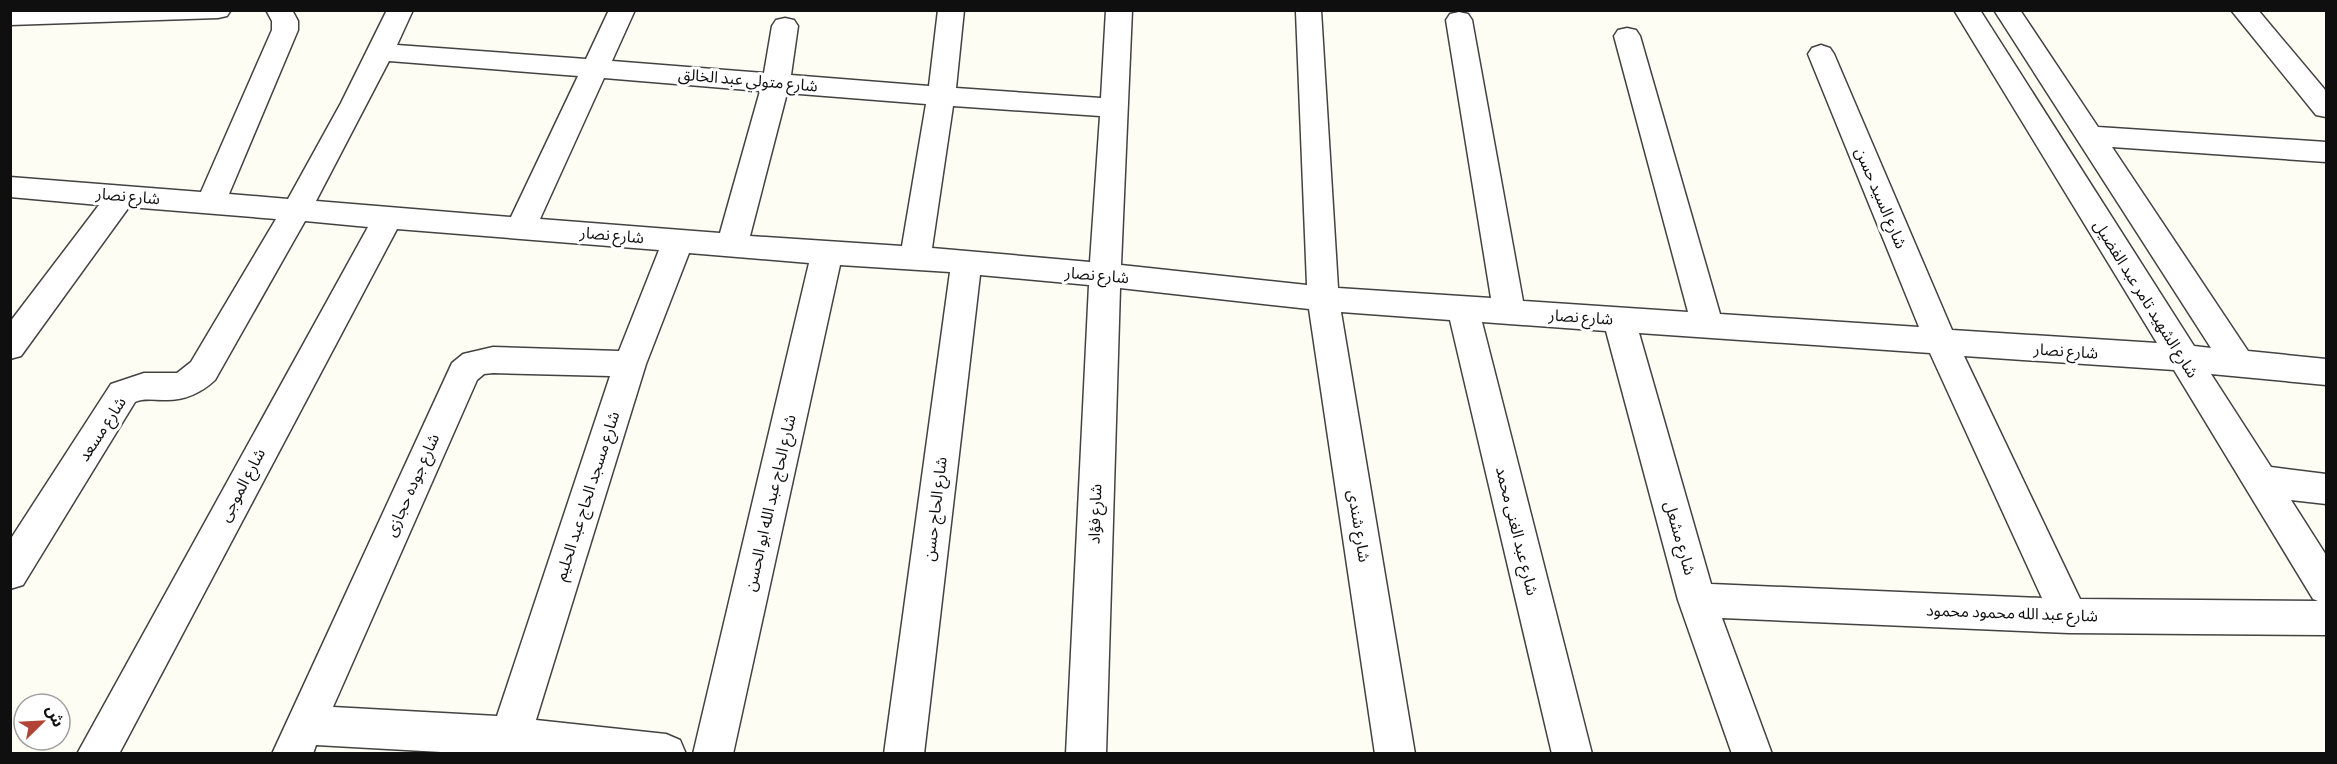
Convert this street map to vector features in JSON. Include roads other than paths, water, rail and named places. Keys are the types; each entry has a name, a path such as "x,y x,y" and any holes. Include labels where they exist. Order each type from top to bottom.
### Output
{"street":[{"path":"10,17 218,10"},
{"path":"211,203 285,30 285,21 279,10"},
{"name":"شارع مسعد","path":"10,573 123,393 137,386 174,388 196,379 297,210 381,52 400,10"},
{"path":"521,228 622,10"},
{"path":"915,258 941,96 951,10"},
{"name":"شارع فؤاد","path":"1086,753 1105,275 1119,10"},
{"name":"شارع الشهيد تامر عبد الفضيل","path":"1966,10 2326,587"},
{"path":"2007,10 2239,364"},
{"path":"2244,10 2326,108"},
{"name":"شارع شندى","path":"1309,12 1323,299 1395,753"},
{"path":"1459,20 1509,312"},
{"path":"732,245 776,83 785,26"},
{"path":"1627,36 1708,326"},
{"name":"شارع متولي عبد الخالق","path":"381,52 1114,108"},
{"name":"شارع السيد حسن","path":"1821,54 1941,342 2069,616"},
{"path":"2090,136 2326,152"},
{"name":"شارع نصار","path":"15,194 121,196 827,253 915,258 1105,275 1323,299 2183,358 2326,372"},
{"path":"10,347 121,196"},
{"name":"شارع الموجى","path":"97,753 388,217"},
{"name":"شارع مسجد الحاج عبد الحليم","path":"508,745 630,364 678,241"},
{"name":"شارع الحاج عبد الله ابو الحسن","path":"713,753 827,253"},
{"name":"شارع الحاج حسن","path":"904,753 966,264"},
{"name":"شارع عبد الغنى محمد","path":"1462,309 1572,753"},
{"name":"شارع مشعل","path":"1619,320 1697,600 1752,753"},
{"name":"شارع جوده حجازى","path":"298,739 464,372 475,363 493,360 630,364"},
{"path":"2260,481 2326,489"},
{"name":"شارع عبد الله محمود محمود","path":"1697,600 2069,616 2326,618"},
{"path":"298,739 508,745 666,753"}]}
